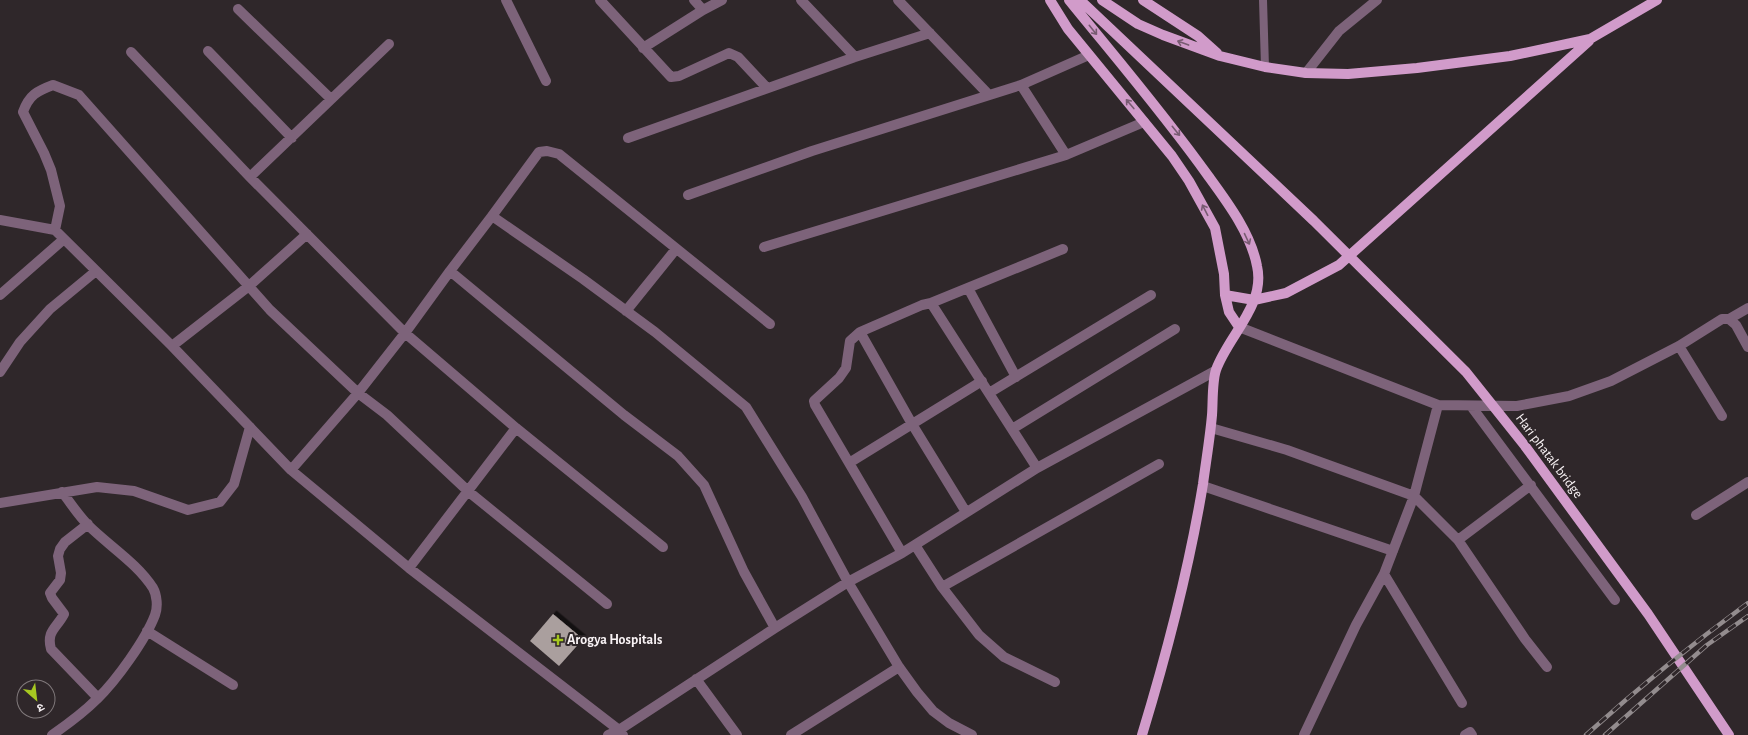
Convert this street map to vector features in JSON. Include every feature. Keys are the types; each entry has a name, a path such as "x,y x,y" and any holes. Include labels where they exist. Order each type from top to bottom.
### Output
{"main road":[{"path":"1050,0 1068,29 1172,156 1189,181 1215,228 1224,274 1225,294 1229,312 1239,326"},
{"path":"1069,0 1182,138 1220,192 1241,226 1253,252 1258,268 1258,281 1254,300 1215,372 1211,428 1203,486 1168,646 1142,735"},
{"name":"Hari phatak bridge","path":"1080,0 1314,221 1466,372 1525,446 1648,614 1729,735"},
{"path":"1102,0 1138,24 1163,36 1220,56 1266,68 1306,73 1348,74 1417,68 1510,56 1590,39"},
{"path":"1143,0 1198,36 1220,56"},
{"path":"1225,294 1254,300 1286,293 1339,265 1590,39 1657,0"}],"street":[{"path":"506,0 546,81"},
{"path":"600,0 642,48 669,75 674,78 729,53 738,57 767,88"},
{"path":"694,0 703,10"},
{"path":"642,48 703,10 722,0"},
{"path":"801,0 855,57"},
{"path":"898,0 989,95"},
{"path":"1306,73 1339,31 1377,0"},
{"path":"238,9 331,100"},
{"path":"628,138 855,57 930,33"},
{"path":"250,177 389,44"},
{"path":"208,51 292,138"},
{"path":"131,52 250,177 405,333 516,428 663,547"},
{"path":"688,195 812,151 1021,85 1089,55"},
{"path":"55,230 60,206 51,170 23,112 27,101 39,90 53,85 79,95 270,310 358,393 387,415 469,492 607,604"},
{"path":"1021,85 1066,155"},
{"path":"764,247 1066,155 1144,122"},
{"path":"291,470 358,393 405,333 539,152 547,151 559,154 770,324"},
{"path":"492,216 583,279 655,332 746,407 802,497 848,582 916,692 933,711 949,723 972,735"},
{"path":"0,220 55,230 172,346 291,470 409,568 621,732"},
{"path":"172,346 249,286 307,234"},
{"path":"0,295 64,239"},
{"path":"626,311 676,248"},
{"path":"902,553 814,401 839,378 846,368 850,341 860,332 922,305 931,303 1063,249"},
{"path":"0,372 20,342 50,309 96,271"},
{"path":"450,271 624,415 678,456 704,485 744,572 775,628"},
{"path":"968,288 1016,377"},
{"path":"990,393 1152,295"},
{"path":"931,303 1037,468"},
{"path":"1239,326 1438,405 1517,406 1569,396 1611,380 1679,346 1722,319 1730,319 1748,308"},
{"path":"1730,319 1736,325 1748,347"},
{"path":"1012,429 1175,329"},
{"path":"860,332 912,424 966,512"},
{"path":"1679,346 1722,416"},
{"path":"608,735 621,732 696,679 775,628 848,582 902,553 1037,468 1215,372"},
{"path":"849,463 982,381"},
{"path":"1304,735 1356,625 1384,574 1414,496 1438,405"},
{"path":"1472,406 1615,600"},
{"path":"0,503 97,487 134,491 188,510 220,502 234,484 250,427"},
{"path":"409,568 469,492 516,428"},
{"path":"1211,428 1287,450 1414,496 1458,540 1525,639 1547,667"},
{"path":"942,587 1158,464"},
{"path":"1696,515 1748,482"},
{"path":"1458,540 1531,485"},
{"path":"1203,486 1393,551"},
{"path":"52,735 71,722 98,698 130,659 148,631 156,613 157,600 154,590 143,574 88,524 62,492"},
{"path":"88,524 65,542 58,556 61,572 60,580 50,593 64,614 55,626 48,641 50,649 98,698"},
{"path":"915,545 942,587 979,635 1004,657 1055,682"},
{"path":"1384,574 1462,703"},
{"path":"148,631 233,685"},
{"path":"791,735 899,666"},
{"path":"696,679 737,735"},
{"path":"1466,735 1470,732 1472,735"}],"lane":[{"path":"1263,0 1266,68"}],"building":[{"path":"553,614 583,639 559,666 530,641"}],"railway":[{"path":"1586,735 1625,700 1706,634 1748,603"},
{"path":"1605,735 1707,645 1748,616"}],"place":[{"name":"Arogya Hospitals","path":"558,640"}]}
